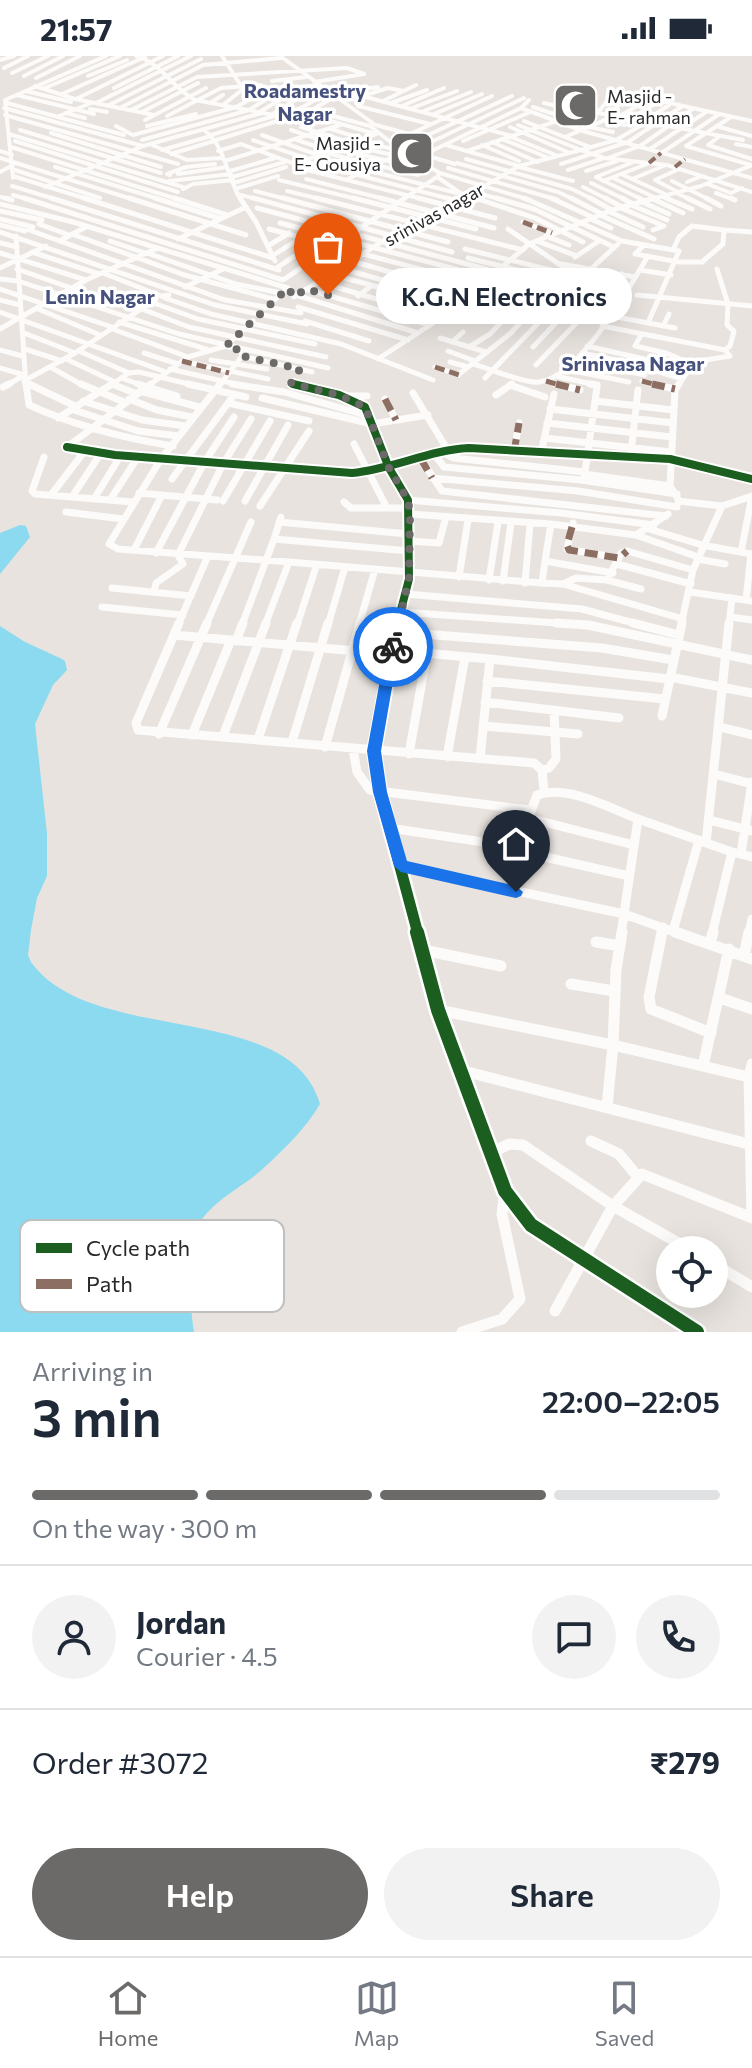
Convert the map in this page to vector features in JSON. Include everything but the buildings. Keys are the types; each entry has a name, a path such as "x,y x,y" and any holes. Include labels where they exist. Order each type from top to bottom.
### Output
{"street":[{"path":"1,58 14,56"},
{"path":"4,68 28,56"},
{"path":"12,73 48,56"},
{"path":"24,76 63,56"},
{"path":"48,80 36,78 80,56"},
{"path":"70,68 95,56"},
{"path":"8,206 12,197 13,167 4,115 16,95 106,56"},
{"path":"45,88 120,56"},
{"path":"54,92 136,56 148,58 158,66 187,97 209,104 263,112 289,123"},
{"path":"62,94 148,58 163,56"},
{"path":"86,105 178,56"},
{"path":"10,141 20,130 86,105 191,56"},
{"path":"207,56 263,86 371,78"},
{"path":"209,104 224,92 242,56 252,56"},
{"path":"75,99 148,58"},
{"path":"107,106 201,59"},
{"path":"187,82 284,60"},
{"path":"145,120 233,72 284,60"},
{"path":"284,60 372,125 378,133"},
{"path":"120,108 205,64 269,81 384,82"},
{"path":"84,66 113,72"},
{"path":"44,188 143,143 249,110 273,93 364,74 355,71 297,70 201,72 197,77 131,110"},
{"path":"151,144 204,123 262,93 299,93 315,83 355,71"},
{"path":"233,72 315,83"},
{"path":"167,116 221,88 233,72"},
{"path":"223,105 233,72"},
{"path":"142,112 198,83"},
{"path":"288,116 315,83"},
{"path":"35,86 75,99 94,114"},
{"path":"298,118 334,97 343,96 337,93 388,86 415,86 368,103 402,109 439,121"},
{"path":"391,103 434,87"},
{"path":"372,125 387,120 444,88"},
{"path":"362,96 394,89 404,91"},
{"path":"385,93 394,89"},
{"path":"25,91 107,112"},
{"path":"350,91 402,109 457,91"},
{"path":"467,151 567,119 593,106 603,107 615,91 752,122"},
{"path":"423,111 471,92"},
{"path":"277,116 301,98 299,93"},
{"path":"171,154 263,112 290,94"},
{"path":"434,114 482,94"},
{"path":"16,95 154,115"},
{"path":"393,142 492,96"},
{"path":"260,232 289,218 345,181 459,120 512,96"},
{"path":"565,137 605,120 616,107 632,97"},
{"path":"253,140 272,147 403,151 527,99 521,108 415,159"},
{"path":"620,116 649,99"},
{"path":"310,122 340,102"},
{"path":"613,132 658,102"},
{"path":"544,103 623,126"},
{"path":"619,138 669,105"},
{"path":"358,106 431,125"},
{"path":"533,107 591,128 613,132 619,138"},
{"path":"561,164 628,142 681,107"},
{"path":"410,108 493,129 559,157"},
{"path":"521,108 583,131 619,138 640,149"},
{"path":"551,109 620,116 718,135 752,156"},
{"path":"586,171 640,149 693,109"},
{"path":"650,149 706,112"},
{"path":"4,115 67,113 85,118"},
{"path":"322,113 409,135"},
{"path":"366,113 417,131"},
{"path":"4,115 59,116 102,129 124,129 194,114 212,136 323,356 189,327 121,301 111,302 17,269"},
{"path":"603,181 650,163 719,114"},
{"path":"4,115 49,120 151,144 189,160 279,178 476,229"},
{"path":"4,115 178,164"},
{"path":"4,115 161,170 20,130"},
{"path":"147,154 277,116 298,118 330,128"},
{"path":"525,117 541,128 591,147"},
{"path":"463,141 525,117 574,134"},
{"path":"731,117 686,146 752,167"},
{"path":"133,135 197,119 204,123"},
{"path":"310,122 324,119 378,133 464,195"},
{"path":"708,145 743,119"},
{"path":"387,120 424,128"},
{"path":"730,142 752,122"},
{"path":"599,123 623,126"},
{"path":"341,125 259,151 227,169 186,167 167,174 295,164 378,133"},
{"path":"518,125 593,155 664,164 752,192"},
{"path":"716,126 752,136"},
{"path":"301,127 318,132 357,176 456,201"},
{"path":"510,127 571,153"},
{"path":"330,128 333,150"},
{"path":"1,170 102,129"},
{"path":"124,129 143,143"},
{"path":"291,130 333,150 366,171 464,195 535,218 551,234 569,245"},
{"path":"262,135 284,143 394,156"},
{"path":"730,142 752,136"},
{"name":"srinivas nagar","path":"295,296 383,241 519,166 619,138"},
{"path":"295,139 418,175"},
{"path":"502,139 549,159"},
{"path":"743,140 752,145"},
{"path":"10,141 178,192"},
{"path":"10,141 35,155 227,215"},
{"path":"0,142 55,147 186,188"},
{"path":"491,142 538,162"},
{"path":"693,142 752,156"},
{"path":"730,142 752,145"},
{"path":"227,169 241,144 286,164"},
{"path":"446,145 573,181"},
{"path":"482,145 527,164"},
{"path":"568,170 640,149 650,149 752,178"},
{"path":"333,150 436,174 539,203 622,241 679,251 648,323"},
{"path":"632,179 664,164 679,150"},
{"path":"0,151 12,155"},
{"path":"680,169 689,153 745,168"},
{"path":"135,213 227,169 267,154"},
{"path":"283,280 400,202 436,174 477,154"},
{"path":"702,156 655,180 710,209"},
{"path":"0,158 44,188 123,209 272,257 302,237"},
{"path":"27,158 218,218"},
{"path":"164,181 276,158"},
{"path":"435,158 558,192 654,239"},
{"path":"687,182 715,158"},
{"path":"466,159 572,189 643,227"},
{"path":"635,161 597,176 669,214"},
{"path":"719,168 727,162"},
{"path":"13,167 65,179 246,235"},
{"path":"13,167 101,198"},
{"path":"378,359 442,318 537,241 621,207 704,185 752,167"},
{"path":"299,168 495,218"},
{"path":"448,168 557,200 611,228"},
{"path":"227,169 267,202 452,252"},
{"path":"2,327 86,280 171,243 218,218 257,208 314,173"},
{"path":"621,174 683,213"},
{"path":"697,174 672,181 721,206"},
{"path":"727,175 752,184"},
{"path":"613,178 692,209"},
{"path":"306,179 494,228"},
{"path":"591,183 667,220"},
{"path":"704,185 741,196"},
{"path":"704,185 735,200"},
{"path":"12,186 278,269"},
{"path":"583,187 664,226 653,230"},
{"path":"731,193 742,188"},
{"path":"255,191 448,242"},
{"path":"287,191 416,224 526,247 569,271 570,279 562,293 524,342 485,378"},
{"path":"473,192 534,209 614,247"},
{"path":"1,200 12,197 171,243 283,280"},
{"path":"1,200 8,206 288,288"},
{"path":"0,238 92,201"},
{"path":"257,208 496,273 562,293 613,313 675,328"},
{"path":"1,266 123,209"},
{"path":"0,211 51,219"},
{"path":"0,219 225,300 300,310 408,340"},
{"path":"280,223 489,279 599,298"},
{"path":"0,225 70,234 199,280 273,299"},
{"path":"526,247 508,229 522,225 583,242"},
{"path":"673,250 679,237 692,226 752,232"},
{"path":"269,229 569,309 586,313 613,313"},
{"path":"644,245 635,254 675,261 706,261 723,244 724,230"},
{"path":"268,246 289,233"},
{"path":"12,235 215,305 306,322 369,341"},
{"path":"12,235 17,247 24,333 24,378 29,405 121,439 173,446"},
{"path":"0,238 17,247"},
{"path":"110,241 211,275 281,293"},
{"path":"278,269 317,241"},
{"path":"537,241 577,256"},
{"path":"564,264 599,241"},
{"path":"592,268 622,241"},
{"path":"149,291 241,248"},
{"path":"465,249 570,279 599,298 613,313"},
{"path":"32,252 211,314 311,335 433,380"},
{"path":"0,253 86,280"},
{"path":"3,387 52,368 151,302 257,253"},
{"path":"450,362 493,369 537,383 546,381 582,353 613,313 648,256"},
{"path":"468,258 570,279"},
{"path":"351,261 437,285"},
{"path":"556,262 635,277"},
{"path":"641,267 653,266"},
{"path":"641,267 671,275"},
{"path":"340,268 428,293"},
{"path":"717,269 728,304 727,325 734,331 730,346 725,350"},
{"path":"401,285 421,271"},
{"path":"330,274 385,289"},
{"path":"599,298 622,274"},
{"path":"0,279 18,281 129,315 179,334 328,368"},
{"path":"318,282 442,318"},
{"path":"318,325 371,286"},
{"path":"288,288 228,344 182,361 111,410 67,447 84,452 282,471 369,472 441,451 469,448 631,458 670,456"},
{"path":"0,289 111,327 182,361"},
{"path":"306,289 430,325"},
{"path":"476,308 494,289"},
{"path":"444,292 466,298"},
{"path":"488,316 510,293"},
{"path":"637,295 752,306"},
{"path":"295,296 418,333"},
{"path":"469,347 490,334 525,297"},
{"path":"0,300 20,305"},
{"path":"435,367 458,375 511,333 539,301"},
{"path":"151,302 198,319 315,344"},
{"path":"426,303 467,317"},
{"path":"38,309 100,335"},
{"path":"533,347 569,309"},
{"path":"0,312 168,370 284,392 369,416"},
{"path":"536,365 586,313"},
{"path":"663,326 669,314"},
{"path":"119,322 209,350"},
{"path":"587,346 692,365 730,356 725,350 602,326"},
{"path":"452,342 463,332"},
{"path":"24,333 129,373 139,372 246,397"},
{"path":"641,335 635,346 692,365"},
{"path":"440,338 486,352"},
{"path":"228,344 242,351 242,356 161,459 109,544 113,548 205,558 563,584 683,619"},
{"path":"0,350 64,360 116,382 199,407"},
{"path":"448,351 472,364"},
{"path":"144,353 268,379"},
{"path":"582,353 645,373 675,389"},
{"path":"242,356 312,372"},
{"path":"211,360 267,369"},
{"path":"575,361 682,379"},
{"path":"677,501 670,486 675,389 692,365"},
{"path":"0,368 102,419 138,431 179,436"},
{"path":"52,368 98,393 192,417"},
{"path":"284,392 300,369"},
{"path":"563,369 629,382"},
{"path":"58,418 129,373"},
{"path":"344,502 351,508 495,508 576,515 652,527 702,545 752,554 749,600 691,588 618,561 567,549 576,515 578,491 591,456 589,443 597,386 555,376"},
{"path":"496,395 522,377"},
{"path":"546,381 580,390"},
{"path":"116,382 177,396"},
{"path":"291,383 344,396 367,396"},
{"path":"510,385 545,397"},
{"path":"631,458 638,390"},
{"path":"413,393 428,415 444,467 504,473 584,475 677,501"},
{"path":"541,453 554,394"},
{"path":"172,479 234,395"},
{"path":"344,396 365,407 389,468 409,507 410,571 391,652 374,751 380,792 438,1010 505,1191 531,1225 697,1332"},
{"path":"262,398 372,424 428,415"},
{"path":"385,399 396,420"},
{"path":"83,401 142,420 186,426"},
{"path":"595,401 673,410"},
{"path":"228,403 309,421"},
{"path":"550,409 673,423"},
{"path":"298,418 308,411"},
{"path":"156,553 184,497 234,417"},
{"path":"178,555 223,464 251,419"},
{"path":"139,493 220,501 270,421"},
{"path":"489,580 495,508 505,463 519,423"},
{"path":"547,423 672,437"},
{"path":"245,501 288,425"},
{"path":"260,506 309,431"},
{"path":"545,438 632,448 752,479"},
{"path":"354,444 387,508"},
{"path":"441,451 453,458 670,486"},
{"path":"51,495 84,452"},
{"path":"72,497 101,453"},
{"path":"94,499 121,455"},
{"path":"44,457 32,491 133,502"},
{"path":"110,500 138,457"},
{"path":"421,459 442,491 666,516"},
{"path":"432,478 722,506 752,496 741,552"},
{"path":"134,550 162,495"},
{"path":"636,535 666,516 677,501"},
{"path":"662,716 693,570 722,506"},
{"path":"409,507 468,520 551,524 636,535 698,558 725,564"},
{"path":"66,512 123,519"},
{"path":"274,539 439,543 446,517"},
{"path":"192,735 266,562 280,520 408,542"},
{"path":"459,577 468,520"},
{"path":"159,734 251,522"},
{"path":"503,581 511,523"},
{"path":"525,583 530,524"},
{"path":"542,583 551,524"},
{"path":"610,576 627,551 693,570"},
{"path":"178,555 183,564"},
{"path":"154,592 156,583 183,564 205,558"},
{"path":"205,558 136,728 141,732 223,736 534,763 542,770 544,791"},
{"path":"545,561 610,576 641,589"},
{"path":"223,736 261,643 289,562"},
{"path":"258,739 317,564"},
{"path":"292,742 345,567"},
{"path":"325,747 375,569"},
{"path":"563,584 576,578 610,576"},
{"path":"112,588 191,596"},
{"path":"132,609 143,591"},
{"path":"406,594 582,609 679,635"},
{"path":"711,1033 658,1013 649,1004 668,929 709,820 732,598"},
{"path":"102,607 183,615"},
{"path":"401,612 573,627 588,625 752,660"},
{"path":"731,617 752,620"},
{"path":"396,632 602,648 673,660"},
{"path":"174,635 322,649 490,659 670,678 752,693"},
{"path":"409,754 427,653"},
{"path":"447,757 465,657"},
{"path":"480,759 490,659"},
{"path":"487,681 665,699"},
{"path":"485,702 619,718"},
{"path":"542,770 549,768 556,759 554,710"},
{"path":"483,726 578,734"},
{"path":"720,727 752,735"},
{"path":"353,749 353,765 363,784 380,792 529,814 634,845"},
{"path":"710,943 737,853 749,830 752,783 714,774"},
{"path":"516,892 532,800 544,791 572,796 752,857"},
{"path":"607,1107 614,991 638,819"},
{"path":"709,820 749,830"},
{"path":"389,828 523,850 629,876"},
{"path":"401,866 624,914 748,957 752,919"},
{"path":"596,942 620,946"},
{"path":"703,1066 729,949"},
{"path":"423,950 501,966"},
{"path":"571,984 614,991"},
{"path":"720,998 752,1009"},
{"path":"438,1010 703,1066 750,1071 752,1218 642,1174 613,1206 555,1311"},
{"path":"460,1070 751,1145"},
{"path":"591,1141 619,1154 638,1177"},
{"path":"491,1153 509,1144 523,1145 613,1206 666,1236"},
{"path":"462,1332 499,1324 511,1315 520,1299 502,1214 505,1191"},
{"path":"728,1272 752,1287"}],"water":[{"path":"20,525 26,526 30,537 0,574 0,533"},
{"path":"0,626 65,661 67,670 53,685 35,724 47,834 47,876 37,898 31,930 28,955 31,962 59,988 97,1005 231,1035 271,1049 301,1071 320,1104 282,1151 220,1200 202,1220 20,1220 20,1312 192,1312 194,1332 0,1332"}],"marked path":[{"path":"649,163 661,153"},
{"path":"675,167 685,159"},
{"path":"523,222 552,233"},
{"path":"426,303 450,312"},
{"path":"182,361 229,373"},
{"path":"435,367 459,375"},
{"path":"546,381 580,390"},
{"path":"642,381 675,389"},
{"path":"385,399 396,420"},
{"path":"514,452 519,423"},
{"path":"421,459 432,478"},
{"path":"572,527 567,545 569,550 619,558 627,551"}],"cycle path":[{"path":"291,383 339,395 365,407 389,468 408,500 409,579 390,654 374,751 380,792 438,1010 505,1191 531,1225 697,1332"},
{"path":"67,447 115,455 352,473 385,468 441,451 469,448 670,459 752,479"}],"way so far":[{"path":"328,295 306,289 294,297 288,288 226,346 242,351 242,356 300,369 291,383 352,399 365,407 389,468 408,500 410,514 409,579 393,647"}],"place":[{"name":"Masjid - E- rahman","path":"576,106"},
{"name":"Masjid - E- Gousiya","path":"412,153"},
{"name":"K.G.N Electronics","path":"328,295"}],"district":[{"name":"Roadamestry Nagar","path":"305,102"},
{"name":"Lenin Nagar","path":"100,296"},
{"name":"Srinivasa Nagar","path":"633,363"}],"route":[{"path":"393,647 374,751 380,792 401,866 516,892"}]}
